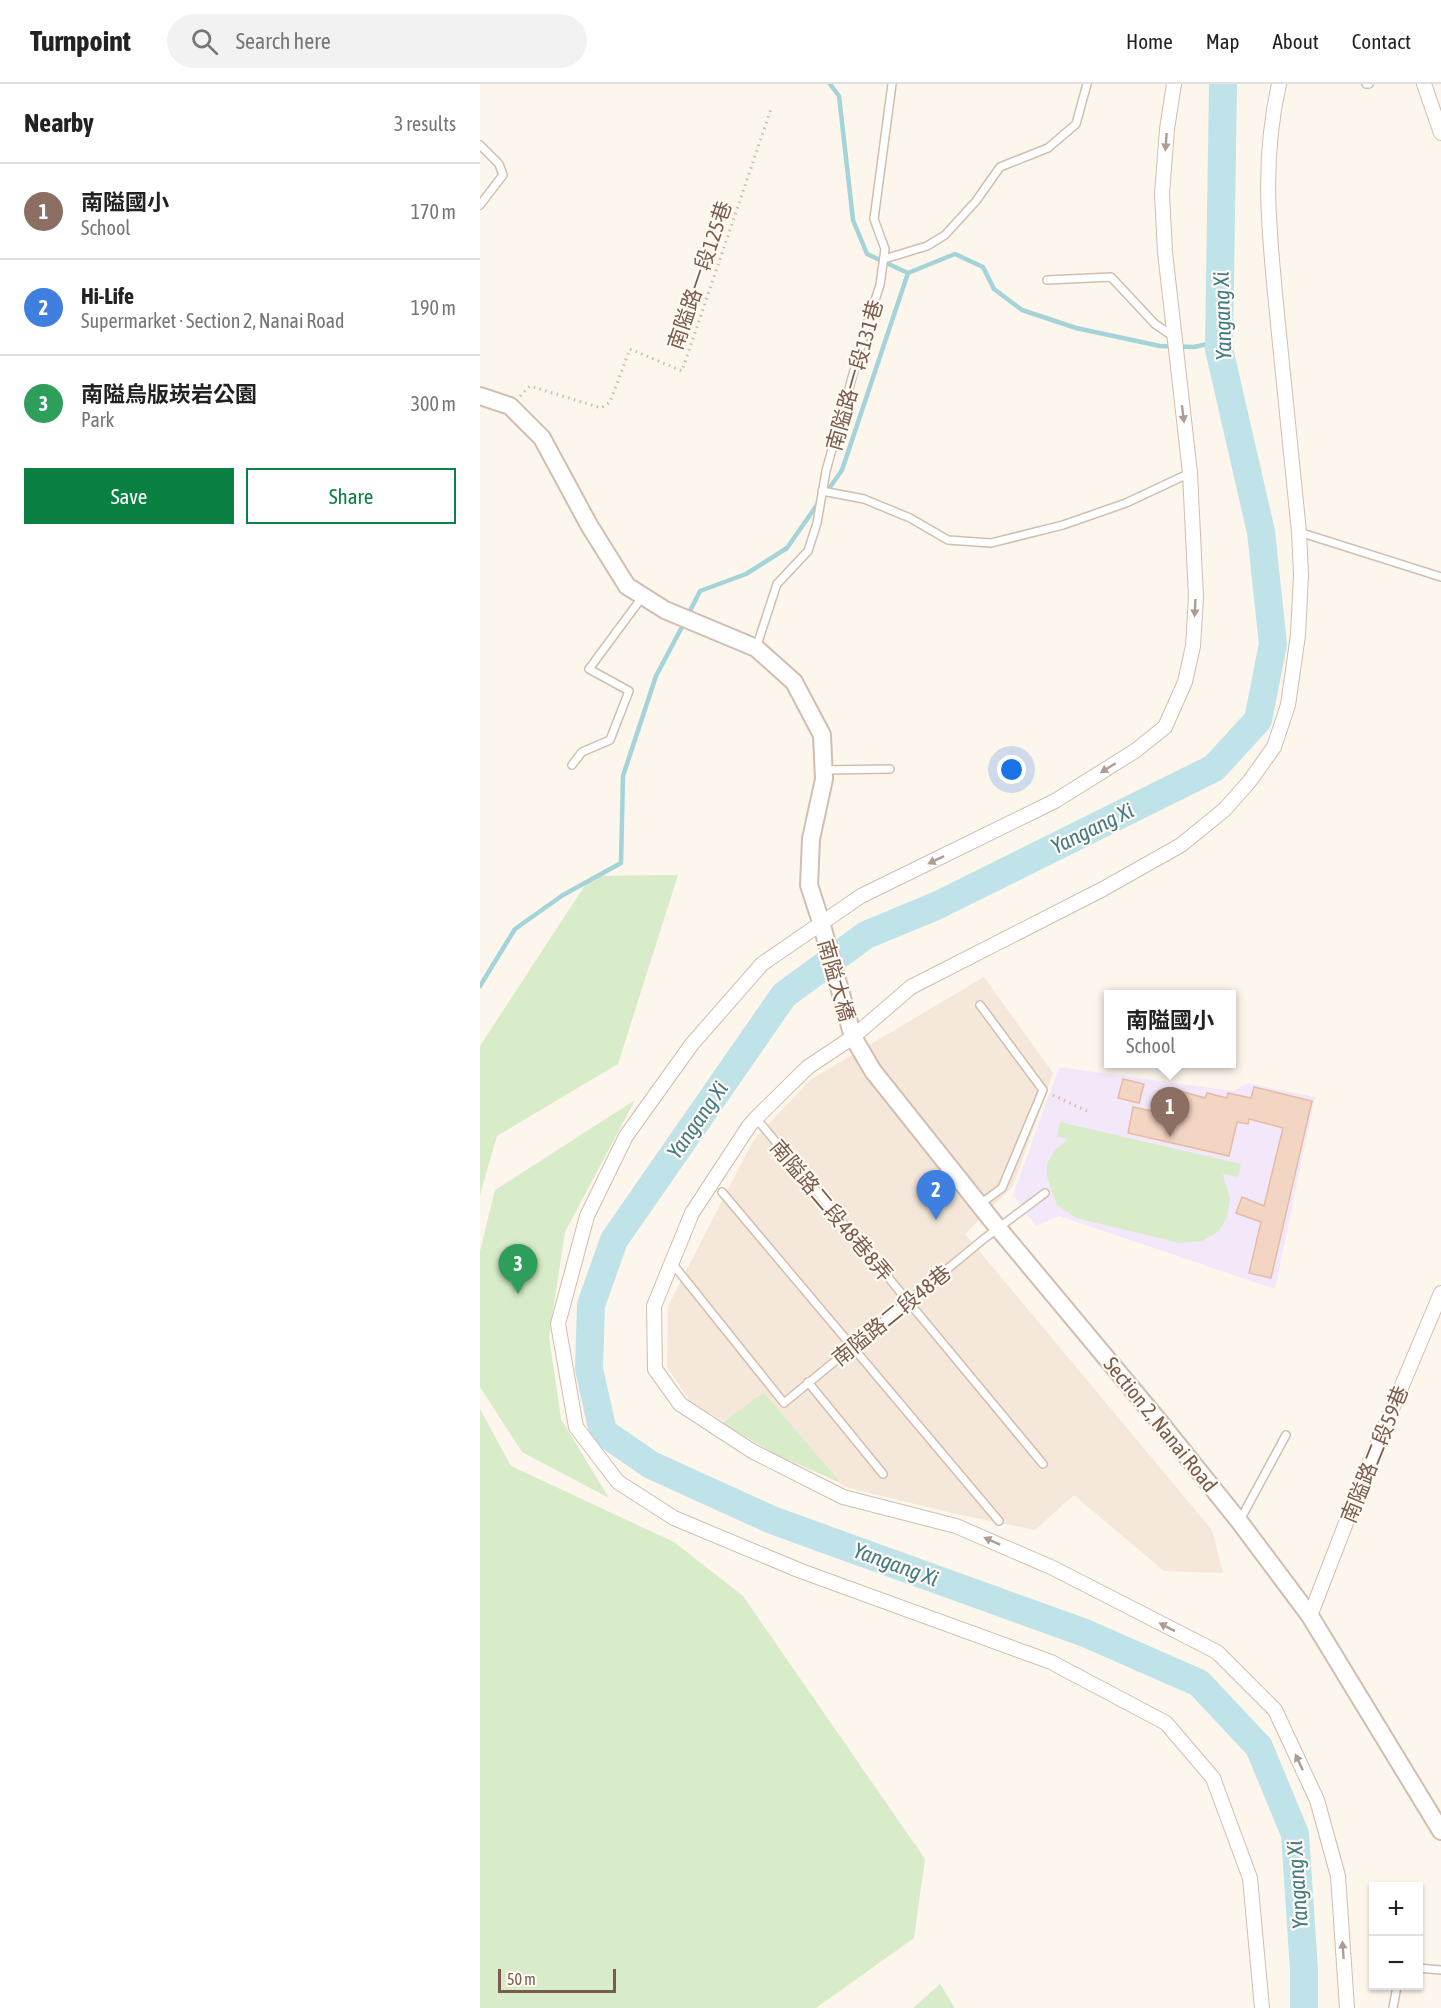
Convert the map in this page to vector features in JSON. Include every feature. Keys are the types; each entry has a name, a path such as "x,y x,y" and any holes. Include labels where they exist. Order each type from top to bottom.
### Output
{"street":[{"path":"1174,84 1167,129 1162,194 1165,252 1190,473 1196,597 1193,646 1185,682 1165,727 1135,751 1055,801 861,896 762,964 692,1044 626,1136 587,1216 558,1324 576,1427 618,1482 674,1518 801,1571 1052,1662 1166,1723 1213,1778 1250,1878 1262,2008"},
{"path":"1279,84 1271,118 1267,172 1269,227 1299,532 1301,575 1298,635 1288,705 1274,747 1249,783 1224,810 1181,845 1103,889 911,987 853,1037 808,1067 748,1126 692,1213 654,1306 655,1369 680,1404 752,1451 843,1497 956,1526 1053,1568 1217,1652 1275,1710 1317,1800 1338,1876 1347,2008"},
{"path":"1424,84 1437,111 1441,133"},
{"path":"480,396 510,406"},
{"name":"南隘大橋","path":"510,406 542,438 627,586 665,610 756,648 794,682 822,735 824,779 811,839 809,885 853,1037"},
{"name":"Section 2, Nanai Road","path":"853,1037 873,1071 998,1228 1239,1521 1310,1616 1441,1831"},
{"name":"南隘路二段59巷","path":"1310,1616 1368,1466 1441,1293"}],"lane":[{"name":"南隘路一段131巷","path":"756,648 777,584 808,551 817,523 826,471 880,285 885,249 874,219 892,84"},
{"path":"884,259 927,246 945,235 976,201 1000,167 1048,148 1076,124 1087,84"},
{"path":"480,146 499,164 503,175 480,205"},
{"path":"1047,280 1112,277 1155,324 1174,337"},
{"path":"822,491 864,499 910,518 948,540 991,543 1063,525 1116,507 1190,473"},
{"path":"1299,532 1441,577"},
{"path":"572,765 582,752 610,740 629,691 589,669 643,596"},
{"path":"824,770 890,769"},
{"path":"980,1005 1043,1090 1002,1188 980,1204"},
{"name":"南隘路二段48巷8弄","path":"756,1118 1043,1464"},
{"path":"722,1192 999,1521"},
{"name":"南隘路二段48巷","path":"672,1262 784,1402 998,1228 1045,1193"},
{"path":"808,1382 883,1474"},
{"path":"1239,1521 1286,1435"},
{"path":"1423,1968 1441,1970"},
{"path":"1393,2008 1396,1990"}],"path":[{"name":"南隘路一段125巷","path":"510,406 530,386 600,408 610,402 630,349 682,371 771,109"},
{"path":"1043,1090 1091,1113"}],"shaded area":[{"path":"984,977 1053,1073 1013,1186 965,1234 1212,1530 1223,1573 1164,1571 1074,1495 1035,1530 849,1488 692,1404 667,1367 668,1306 753,1141 810,1080"},
{"path":"1059,1067 1233,1091 1247,1083 1315,1097 1275,1289 1059,1216 1036,1226 1013,1195"}],"green space":[{"path":"678,875 618,1064 497,1136 480,1195 480,1046 591,876"},
{"path":"635,1100 565,1232 549,1337 561,1419 609,1498 522,1452 480,1387 480,1251 495,1190"},
{"path":"1060,1122 1241,1164 1238,1177 1223,1174 1230,1198 1227,1218 1218,1232 1202,1241 1180,1243 1076,1218 1057,1205 1047,1177 1047,1164 1054,1151 1068,1139 1057,1136"},
{"path":"763,1393 841,1483 777,1455 722,1423"},
{"path":"480,1409 511,1466 674,1542 743,1596 925,1859 914,1938 816,2008 480,2008"},
{"path":"940,1984 955,2008 913,2008"}],"building":[{"path":"1123,1079 1144,1084 1139,1103 1118,1098"},
{"path":"1254,1087 1312,1101 1271,1278 1249,1273 1261,1222 1236,1213 1242,1197 1264,1206 1283,1128 1249,1119 1248,1124 1237,1122 1229,1156 1128,1133 1133,1107 1174,1116 1180,1091 1205,1098 1207,1093 1227,1098 1228,1093 1251,1098"}],"waterway":[{"path":"830,84 839,96 853,220 867,254 908,273 955,254 983,267 994,289 1022,310 1076,328 1160,346 1194,347 1220,341"},
{"name":"Yangang Xi","path":"1223,84 1219,349 1261,532 1273,644 1258,720 1214,768 936,906 866,935 784,995 614,1240 591,1305 589,1369 603,1432 651,1465 772,1520 1085,1633 1199,1683 1259,1747 1295,1834 1304,1970 1304,2008"},
{"path":"826,493 842,470 908,273"},
{"path":"688,615 700,591 746,574 787,548 819,502"},
{"path":"480,986 515,929 563,895 621,863 623,776 656,676 684,623"}],"place":[{"name":"南隘國小","path":"1170,1137"},
{"name":"Hi-Life","path":"936,1220"},
{"name":"南隘烏版崁岩公園","path":"518,1294"}]}
